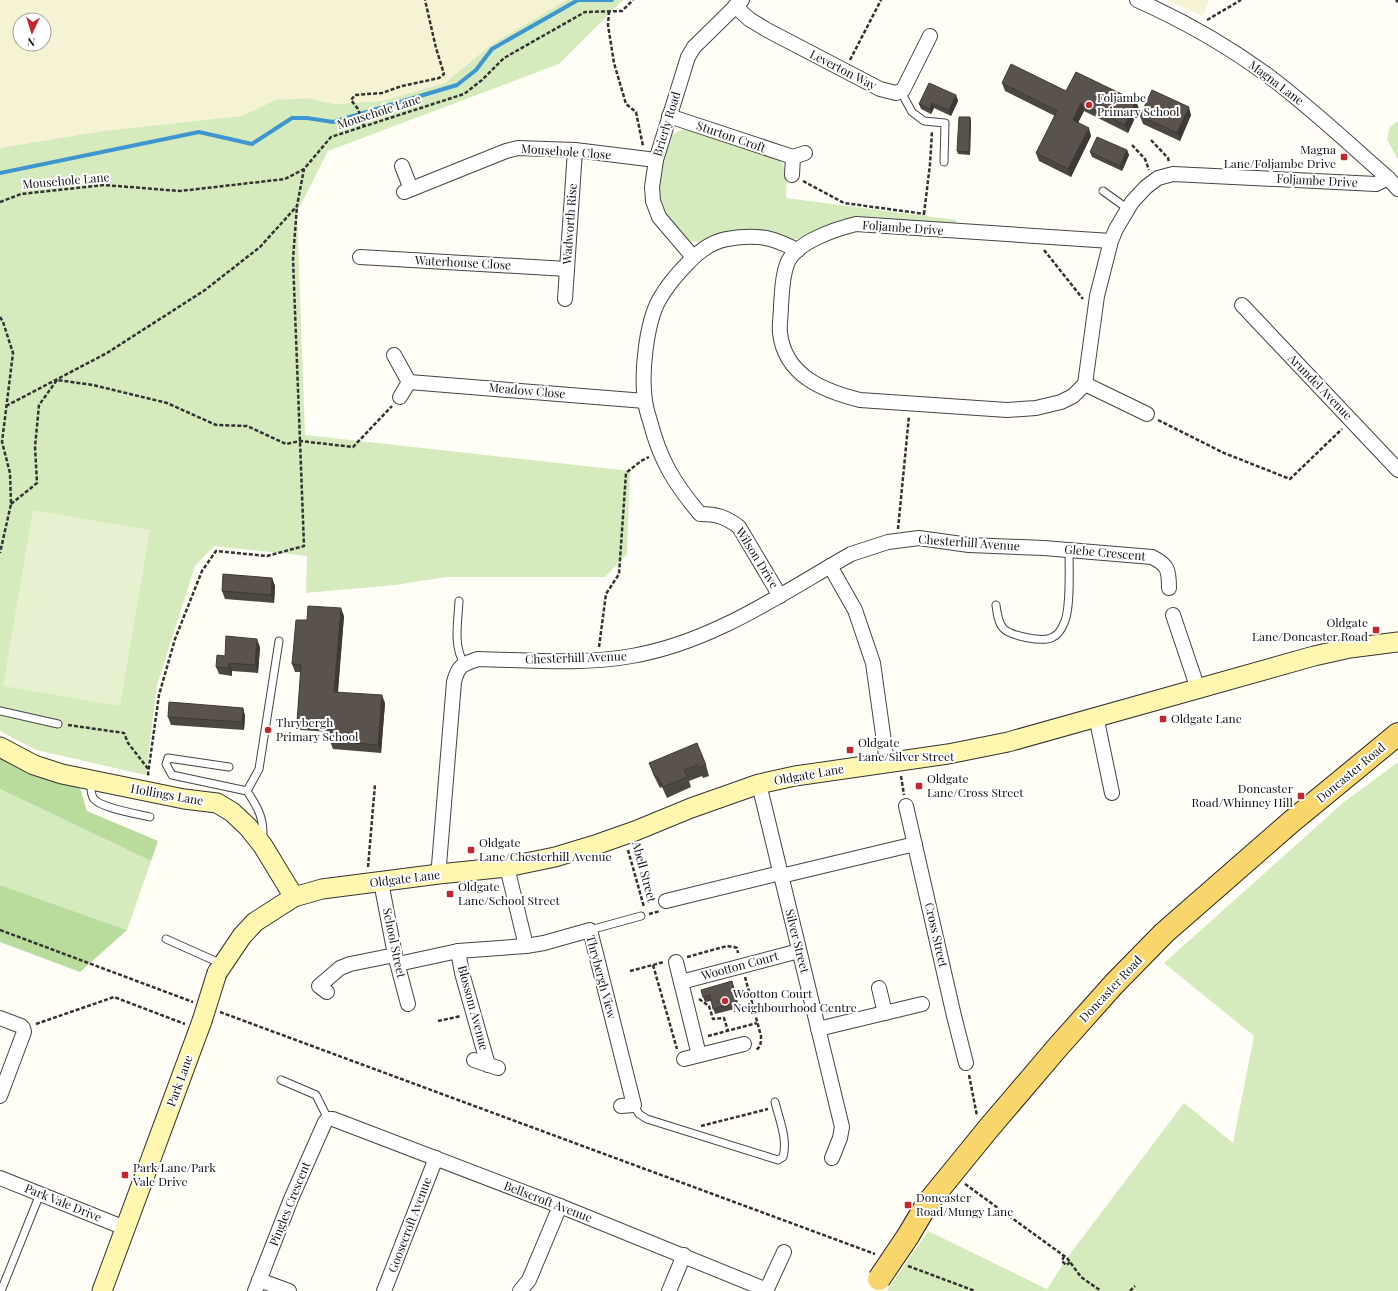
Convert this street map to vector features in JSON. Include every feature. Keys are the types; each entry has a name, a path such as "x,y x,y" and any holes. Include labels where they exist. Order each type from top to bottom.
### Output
{"main road":[{"name":"Doncaster Road","path":"876,1285 927,1204 988,1129 1114,984 1164,933 1291,822 1398,734"}],"street":[{"name":"Magna Lane","path":"1137,0 1225,46 1265,74 1292,94 1388,178 1398,189"},
{"name":"Leverton Way","path":"738,3 749,19 767,30 880,89 896,93 901,92"},
{"name":"Brierly Road","path":"694,257 659,217 653,201 649,159 669,116 688,57 694,47 738,3"},
{"path":"901,92 930,36"},
{"name":"Sturton Croft","path":"669,116 799,155 792,175"},
{"name":"Mousehole Close","path":"402,166 408,190 506,151 518,148 575,150 649,159"},
{"name":"Wadworth Rise","path":"565,299 575,150"},
{"name":"Foljambe Drive","path":"1111,241 856,224 837,229 816,238 798,250 788,263 782,284 780,333 783,348 792,364 806,379 823,389 860,400 1007,410 1036,408 1061,402 1073,396 1085,384 1097,296 1111,241 1116,229 1132,202 1158,178 1173,174 1376,184 1388,178"},
{"name":"Wilson Drive","path":"780,596 739,527 730,519 713,514 700,514 676,484 664,463 655,441 645,401 644,366 650,327 658,301 672,280 708,245 727,239 748,237 767,238 798,250"},
{"name":"Waterhouse Close","path":"360,257 566,269"},
{"name":"Arundel Avenue","path":"1242,305 1398,470"},
{"path":"394,355 409,382 400,397"},
{"name":"Meadow Close","path":"409,382 645,401"},
{"path":"1085,384 1147,414"},
{"name":"Chesterhill Avenue","path":"464,663 478,659 597,660 632,656 677,645 734,622 858,551 897,541 919,538 969,545 1044,548"},
{"name":"Glebe Crescent","path":"1044,548 1152,557 1162,562 1167,569 1169,588"},
{"path":"830,566 855,610 873,663 892,763"},
{"path":"1173,615 1198,689"},
{"name":"Oldgate Lane","path":"294,898 322,889 374,877 439,874 507,867 555,857 624,834 759,784 796,776 948,754 1008,742 1096,716 1314,656 1350,648 1398,644"},
{"path":"439,874 454,682 456,672 464,663"},
{"path":"1096,716 1112,793"},
{"name":"Hollings Lane","path":"0,747 34,765 62,774 184,799 217,804 232,812 248,827 263,846 294,898"},
{"name":"Silver Street","path":"759,784 842,1127 840,1138 832,1158"},
{"name":"Cross Street","path":"906,806 966,1063"},
{"path":"666,901 915,844"},
{"path":"507,867 526,946"},
{"name":"School Street","path":"374,877 408,1004"},
{"name":"Park Lane","path":"102,1291 205,1020 219,969 242,936 255,922 294,898"},
{"name":"Thrybergh View","path":"327,992 319,986 340,968 350,964 397,960 458,951 526,946 544,943 590,930 627,1105"},
{"name":"Blossom Avenue","path":"458,951 462,973 473,1013 493,1067 474,1060"},
{"name":"Wootton Court","path":"682,982 799,951"},
{"path":"676,962 700,1055"},
{"path":"879,988 885,1013"},
{"path":"818,1030 922,1004"},
{"path":"0,1018 23,1028 24,1032 0,1096"},
{"path":"684,1059 744,1044"},
{"name":"Bellscroft Avenue","path":"328,1119 333,1119 560,1206 767,1290 784,1252"},
{"name":"Pingles Crescent","path":"257,1285 297,1185 325,1122 328,1119"},
{"name":"Goosecroft Avenue","path":"384,1291 436,1158"},
{"name":"Park Vale Drive","path":"0,1178 125,1228"},
{"path":"520,1291 529,1280 560,1206"},
{"path":"669,1291 684,1256"},
{"path":"257,1285 289,1291"}],"lane":[{"path":"901,92 912,112 924,121 945,123 944,162"},
{"path":"1103,191 1128,208"},
{"path":"996,605 1000,623 1009,633 1023,638 1052,638 1060,630 1065,621 1069,602 1069,550"},
{"path":"459,601 458,646 459,656 464,663"},
{"path":"247,791 259,769 279,641"},
{"path":"0,711 58,724"},
{"path":"229,767 168,758 166,764 172,775 247,791 257,805 264,825 263,846"},
{"path":"91,780 91,793 94,799 104,805 150,818"},
{"path":"590,930 641,916"},
{"path":"166,939 219,969"},
{"path":"280,1080 316,1095 328,1119"},
{"path":"627,1105 647,1119 778,1160 783,1157 785,1151 785,1141 775,1104"},
{"path":"1,1291 40,1194"}],"path":[{"path":"364,126 358,109 351,100 355,95 382,93 402,86 438,78 444,74 436,48 425,0"},
{"name":"Mousehole Lane","path":"0,202 21,194 104,185 180,191 285,179 304,169 331,137 464,94 482,80 504,58 585,12 622,11 633,0"},
{"path":"845,71 881,0"},
{"path":"1198,32 1204,21 1241,0"},
{"path":"609,11 608,25 614,63 626,104 636,112 649,159"},
{"path":"924,214 930,164 932,122"},
{"path":"1151,140 1168,158 1173,174"},
{"path":"1132,145 1145,159 1153,182"},
{"path":"148,774 159,695 175,639 202,571 216,551 267,556 304,546 293,258 297,206 304,169"},
{"path":"792,175 844,203 932,215"},
{"path":"6,406 108,353 205,290 260,247 297,206"},
{"path":"1034,236 1095,314"},
{"path":"0,317 13,353 2,442 10,473 11,504 0,553"},
{"path":"57,380 93,385 167,403 216,425 248,426 286,444 300,441 353,447 400,397"},
{"path":"11,504 37,483 35,447 39,405 57,380"},
{"path":"897,541 910,404"},
{"path":"1147,414 1224,453 1290,479 1351,420"},
{"path":"597,660 606,594 619,574 626,473 641,461 660,453"},
{"path":"58,724 124,733 128,743 149,770"},
{"path":"892,763 906,806"},
{"path":"374,877 375,784"},
{"name":"Abell Street","path":"624,834 644,907"},
{"path":"0,930 194,1002"},
{"path":"653,965 680,1060 684,1059"},
{"path":"23,1028 114,997 205,1020 880,1256"},
{"path":"686,1002 697,998 709,1006 713,1019 724,1018 728,1031"},
{"path":"438,1021 473,1013"},
{"path":"696,1039 757,1023"},
{"path":"966,1063 978,1123 988,1129"},
{"path":"682,1130 775,1104"},
{"path":"952,1174 1064,1256 1071,1262 1081,1277 1101,1291"},
{"path":"1064,1256 1062,1261 1066,1265 1071,1262"},
{"path":"902,1264 975,1291"},
{"path":"1130,1291 1135,1286"}],"shaded area":[{"path":"0,0 567,0 492,44 445,83 382,101 334,104 307,98 275,100 242,116 103,131 0,148"},
{"path":"1167,0 1209,0 1203,16"}],"green space":[{"path":"567,0 623,0 559,64 328,151 297,212 305,435 630,471 627,554 605,577 446,577 395,585 306,593 307,556 214,546 195,566 157,685 146,775 36,750 0,731 0,148 103,131 242,116 275,100 307,98 334,104 382,101 445,83 492,44"},
{"path":"1398,121 1398,160 1387,139 1390,127"},
{"path":"681,130 689,130 781,161 787,174 786,198 956,220 956,225 842,219 821,227 800,238 792,240 764,231 745,230 728,232 705,241 697,242 687,240 666,216 657,197 665,147 670,136"},
{"path":"33,510 150,530 120,706 3,686"},
{"path":"0,758 35,776 80,788 87,811 158,841 151,861 0,789"},
{"path":"1398,762 1398,1291 887,1291 928,1231 1047,1289 1067,1258 1184,1103 1233,1143 1254,1036 1164,963 1344,802"},
{"path":"0,789 151,861 127,930 0,885"},
{"path":"0,885 127,930 80,972 0,942"}],"building":[{"path":"1011,64 1066,91 1076,72 1136,101 1125,125 1081,103 1073,120 1089,128 1068,169 1036,153 1057,111 1002,83"},
{"path":"929,83 956,95 949,110 932,103 930,109 919,104"},
{"path":"1152,90 1189,107 1177,133 1140,116"},
{"path":"959,117 970,117 969,152 957,151"},
{"path":"1097,137 1127,150 1120,166 1090,152"},
{"path":"223,574 272,578 271,595 222,591"},
{"path":"308,606 341,608 334,692 382,695 378,745 330,741 331,724 297,722 301,665 292,664 296,620 307,620"},
{"path":"226,636 257,639 255,665 229,663 229,668 216,667 217,655 225,656"},
{"path":"169,702 243,708 242,722 168,717"},
{"path":"697,743 706,765 699,768 698,765 684,770 688,777 663,787 649,763"},
{"name":"Wootton Court Neighbourhood Centre","path":"732,981 737,1003 713,1009 710,995 703,997 701,990"}],"waterway":[{"path":"0,173 199,132 252,144 292,118 307,118 333,122 457,85 476,70 492,49 578,0 612,0"}],"place":[{"name":"Foljambe Primary School","path":"1089,105"},
{"name":"Magna Lane/Foljambe Drive","path":"1344,157"},
{"name":"Oldgate Lane/Doncaster Road","path":"1376,630"},
{"name":"Oldgate Lane","path":"1163,719"},
{"name":"Thrybergh Primary School","path":"268,730"},
{"name":"Oldgate Lane/Silver Street","path":"850,750"},
{"name":"Oldgate Lane/Cross Street","path":"919,786"},
{"name":"Doncaster Road/Whinney Hill","path":"1301,796"},
{"name":"Oldgate Lane/Chesterhill Avenue","path":"471,850"},
{"name":"Oldgate Lane/School Street","path":"450,894"},
{"name":"Wootton Court Neighbourhood Centre","path":"725,1001"},
{"name":"Park Lane/Park Vale Drive","path":"125,1175"},
{"name":"Doncaster Road/Mungy Lane","path":"908,1205"}]}
